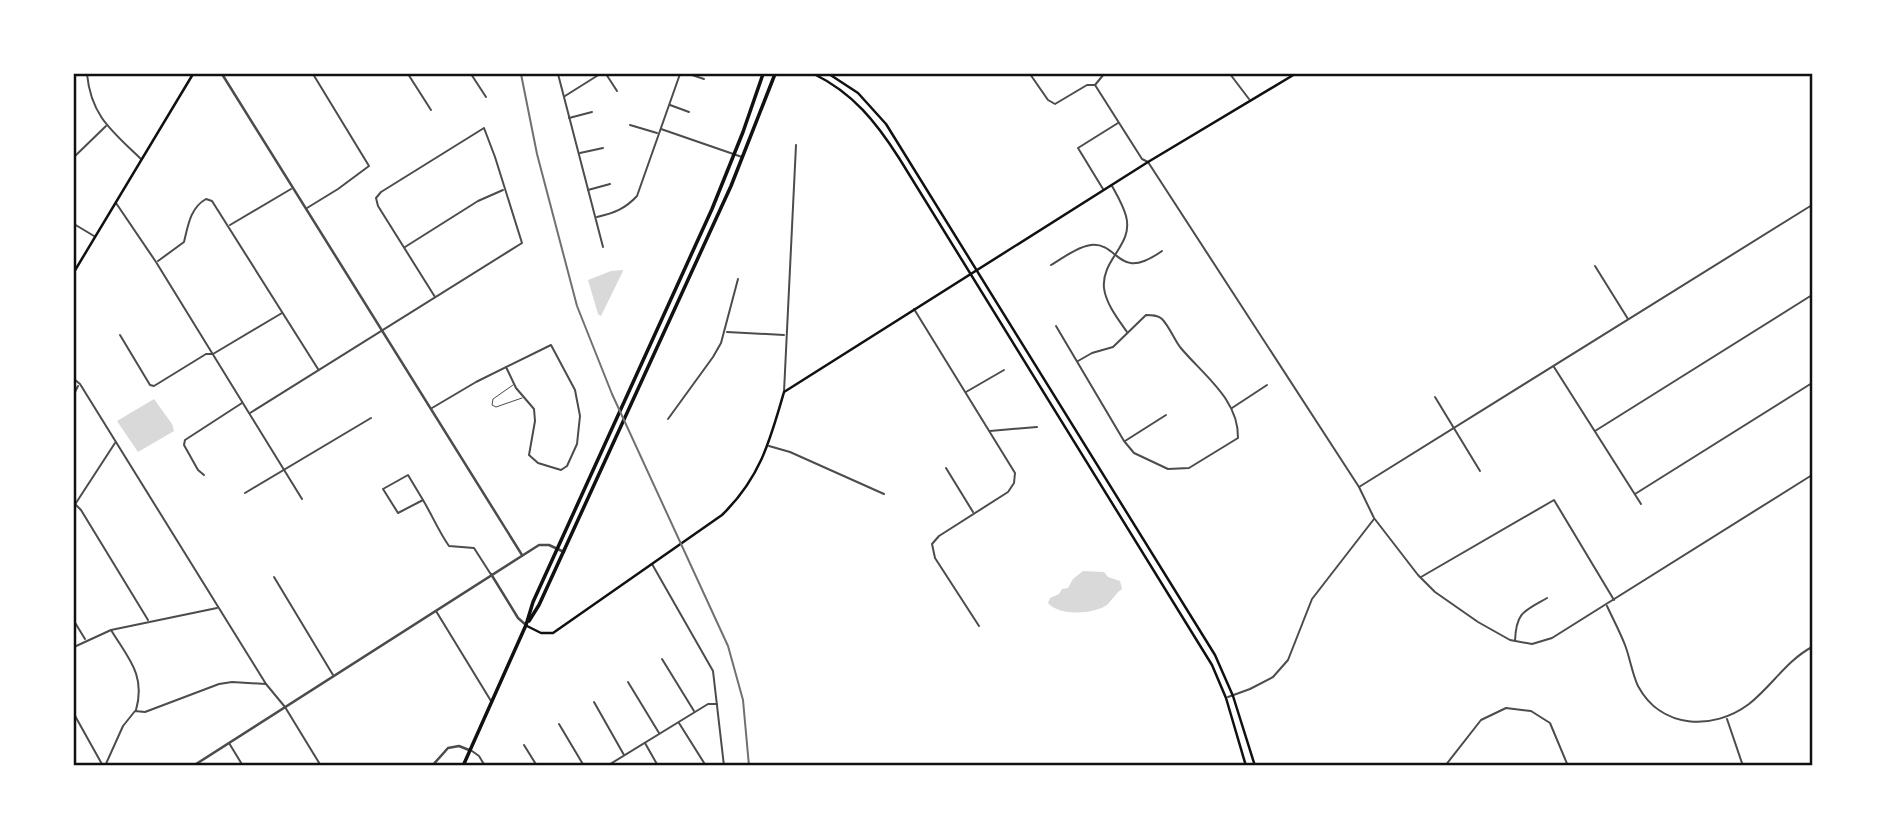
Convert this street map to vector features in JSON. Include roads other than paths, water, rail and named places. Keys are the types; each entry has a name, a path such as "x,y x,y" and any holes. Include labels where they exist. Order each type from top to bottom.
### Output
{"highway":[{"path":"463,765 526,625 534,600 735,155 763,74"},
{"path":"526,625 540,605 698,258 743,158 775,74"}],"main road":[{"path":"74,272 193,74"},
{"path":"814,74 848,94 875,122 971,274 1212,665 1226,698 1246,765"},
{"path":"829,74 858,93 886,124 1215,655 1233,696 1255,765"},
{"path":"526,625 541,633 553,633 715,522 736,502 756,474 769,446 784,392 1111,185 1295,74"}],"street":[{"path":"87,74 89,95 106,125 142,160"},
{"path":"222,74 522,555"},
{"path":"307,208 369,166 313,74"},
{"path":"408,74 431,110"},
{"path":"471,74 485,97"},
{"path":"558,74 603,247"},
{"path":"564,96 593,75 600,74"},
{"path":"606,74 617,91"},
{"path":"596,218 627,207 637,196 680,75 673,74"},
{"path":"689,74 704,79"},
{"path":"1030,74 1048,100 1055,104 1087,85 1096,85"},
{"path":"1096,85 1104,74"},
{"path":"1230,74 1250,100"},
{"path":"1096,85 1359,487 1374,518 1420,577 1435,592 1478,622 1515,642 1532,644 1552,638 1812,475"},
{"path":"669,105 689,112"},
{"path":"569,118 592,112"},
{"path":"1103,190 1078,148 1120,122"},
{"path":"74,157 106,125"},
{"path":"630,125 658,134"},
{"path":"250,413 522,243 484,128 381,192 376,198 378,206 435,296"},
{"path":"660,128 743,158"},
{"path":"784,392 796,145"},
{"path":"579,154 603,148"},
{"path":"588,190 610,184"},
{"path":"1111,185 1124,209 1128,226 1124,243 1107,265 1104,289 1108,303 1128,333"},
{"path":"229,226 293,188"},
{"path":"404,247 478,201 505,190"},
{"path":"156,262 184,242 189,220 198,203 206,199 212,201 318,370"},
{"path":"116,203 156,262 302,499"},
{"path":"1359,487 1812,205"},
{"path":"74,224 95,237"},
{"path":"1051,265 1081,248 1094,244 1106,248 1114,256 1128,263 1141,263 1162,251"},
{"path":"1595,266 1628,320"},
{"path":"668,419 713,357 725,332 738,279"},
{"path":"1595,431 1812,295"},
{"path":"914,309 1013,468 1014,483 1005,494 933,542 935,558 979,626"},
{"path":"120,335 150,385 154,386 206,354 213,354 283,313"},
{"path":"1056,326 1124,442 1134,453 1168,469 1189,468 1238,438 1238,428 1231,408 1210,377 1171,335 1162,319 1155,315 1146,315 1113,346 1091,353 1078,361"},
{"path":"725,332 785,335"},
{"path":"431,409 506,368 551,345 575,390 580,416 574,452 567,466 561,470 537,463 528,455 536,421 534,409 514,384 506,368"},
{"path":"1553,366 1641,504"},
{"path":"965,393 1004,370"},
{"path":"74,379 80,384 217,608 321,765"},
{"path":"1635,494 1812,383"},
{"path":"74,394 80,384"},
{"path":"1231,408 1267,385"},
{"path":"1435,397 1480,471"},
{"path":"204,475 198,470 184,445 185,440 243,402"},
{"path":"1124,442 1166,415"},
{"path":"245,494 371,418"},
{"path":"989,431 1037,427"},
{"path":"115,443 74,505 81,510 149,621"},
{"path":"769,446 790,452 884,494"},
{"path":"946,468 974,513"},
{"path":"423,500 398,513 383,489 407,474 423,500 450,546 474,548 518,618 526,625"},
{"path":"1420,577 1554,500 1615,600"},
{"path":"1226,698 1272,677 1289,660 1312,599 1374,518"},
{"path":"193,765 522,555 544,544 564,552"},
{"path":"652,564 705,655 715,679 724,765"},
{"path":"274,577 334,676"},
{"path":"1515,642 1518,617 1547,598"},
{"path":"1606,606 1625,645 1635,678 1646,697 1664,712 1685,722 1710,722 1726,718 1751,702 1793,660 1812,647"},
{"path":"74,648 85,640 111,630 217,608"},
{"path":"436,611 492,702"},
{"path":"74,621 85,640"},
{"path":"104,765 139,699 138,673 111,630"},
{"path":"662,659 695,712"},
{"path":"628,682 660,734"},
{"path":"135,711 145,712 219,684 266,684"},
{"path":"594,702 624,755"},
{"path":"609,765 708,704 718,704"},
{"path":"1445,765 1481,720 1507,708 1531,711 1550,723 1568,765"},
{"path":"74,713 104,765"},
{"path":"1726,718 1743,765"},
{"path":"679,723 706,765"},
{"path":"559,724 584,765"},
{"path":"229,743 243,765"},
{"path":"645,743 658,765"},
{"path":"524,745 537,765"},
{"path":"432,765 448,748 459,746 480,756 485,765"}],"lane":[{"path":"514,384 493,399 492,405 496,407 524,397"}],"railway":[{"path":"521,74 537,154 577,306 612,394 728,646 743,700 749,766"}]}
